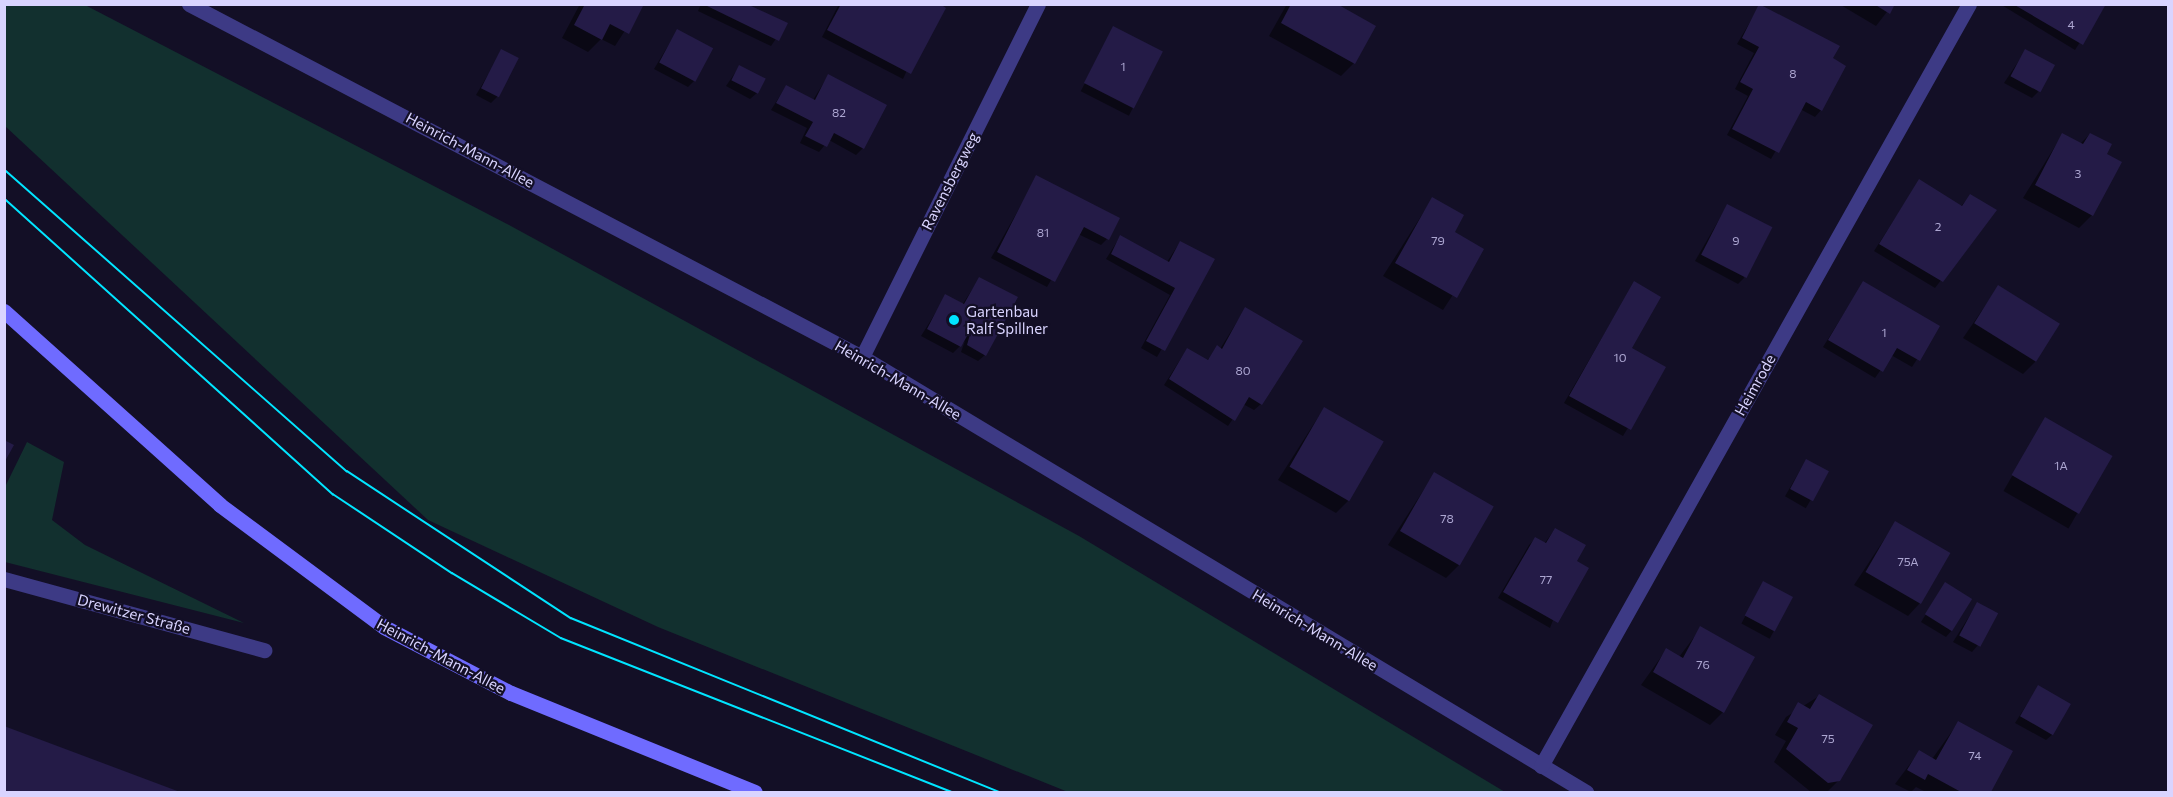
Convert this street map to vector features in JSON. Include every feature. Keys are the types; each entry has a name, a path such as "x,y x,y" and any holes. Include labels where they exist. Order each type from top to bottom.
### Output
{"main road":[{"name":"Heinrich-Mann-Allee","path":"4,311 220,505 384,627 511,693 754,792"}],"street":[{"name":"Heinrich-Mann-Allee","path":"189,4 862,357 1586,792"},
{"name":"Ravensbergweg","path":"862,357 1038,4"},
{"name":"Heimrode","path":"1541,766 1969,4"},
{"name":"Drewitzer Straße","path":"4,579 264,650"}],"green space":[{"path":"4,5 85,5 509,225 1079,536 1505,792 1068,792 658,627 428,520 5,126"},
{"path":"27,442 64,462 52,520 85,545 244,623 5,562 5,487"}],"building":[{"path":"585,4 644,4 629,34 610,24 602,40 574,25"},
{"path":"841,4 940,4 946,8 911,74 827,30"},
{"path":"1291,4 1337,4 1376,26 1355,64 1281,23"},
{"path":"1759,4 1840,46 1833,58 1846,66 1822,111 1806,102 1779,153 1732,129 1753,89 1740,82 1759,47 1742,38"},
{"path":"1874,4 1895,4 1890,14"},
{"path":"2013,4 2106,4 2083,45"},
{"path":"705,5 749,5 788,23 779,41"},
{"path":"1113,26 1163,51 1134,108 1084,83"},
{"path":"677,29 713,48 695,82 659,63"},
{"path":"501,49 519,58 499,97 481,88"},
{"path":"2025,49 2055,65 2040,92 2010,76"},
{"path":"739,65 766,79 758,94 731,80"},
{"path":"828,74 887,105 864,149 834,133 827,147 805,136 813,122 776,103 786,85 815,100"},
{"path":"2062,133 2083,144 2090,133 2112,144 2107,154 2122,162 2093,216 2035,185"},
{"path":"1036,175 1120,218 1109,240 1084,227 1055,282 997,252"},
{"path":"1919,179 1962,206 1970,194 1997,210 1943,282 1879,244"},
{"path":"1432,197 1464,215 1455,232 1484,249 1457,298 1395,263"},
{"path":"1727,204 1772,227 1747,278 1701,255"},
{"path":"1120,235 1169,262 1180,241 1215,259 1165,351 1146,341 1175,288 1111,254"},
{"path":"979,277 1018,297 986,356 967,345 972,327 961,347 927,329 945,294 964,304"},
{"path":"1634,281 1661,297 1632,348 1666,367 1631,430 1569,396"},
{"path":"1863,281 1940,326 1920,361 1897,348 1883,372 1828,340"},
{"path":"1998,285 2060,324 2036,362 1974,323"},
{"path":"1245,307 1303,341 1262,405 1249,397 1235,421 1169,379 1187,348 1208,360 1217,345 1222,349"},
{"path":"1324,407 1384,442 1349,501 1290,467"},
{"path":"2045,417 2113,456 2079,514 2012,475"},
{"path":"4,440 14,445 4,463"},
{"path":"1806,459 1829,471 1813,501 1790,489"},
{"path":"1434,472 1494,506 1460,565 1400,531"},
{"path":"1895,521 1950,553 1921,604 1866,572"},
{"path":"1555,528 1586,545 1577,561 1589,568 1558,623 1503,592 1535,537 1546,543"},
{"path":"1763,581 1793,597 1775,631 1745,615"},
{"path":"1945,582 1972,599 1952,631 1925,614"},
{"path":"1977,602 1998,613 1980,647 1959,636"},
{"path":"1700,626 1755,657 1724,713 1653,672 1666,648 1683,658"},
{"path":"2038,685 2071,704 2053,735 2020,716"},
{"path":"1819,694 1873,725 1840,781 1828,783 1786,749 1798,728 1787,722 1798,702 1810,709"},
{"path":"1958,721 2013,751 1991,792 1961,792 1928,774 1925,780 1907,770 1919,750 1936,760"},
{"path":"4,726 180,792 4,792"}],"tram line":[{"path":"4,169 347,471 571,618 1000,792"},
{"path":"4,198 333,494 452,573 561,638 951,792"}],"place":[{"name":"Gartenbau Ralf Spillner","path":"954,320"}]}
